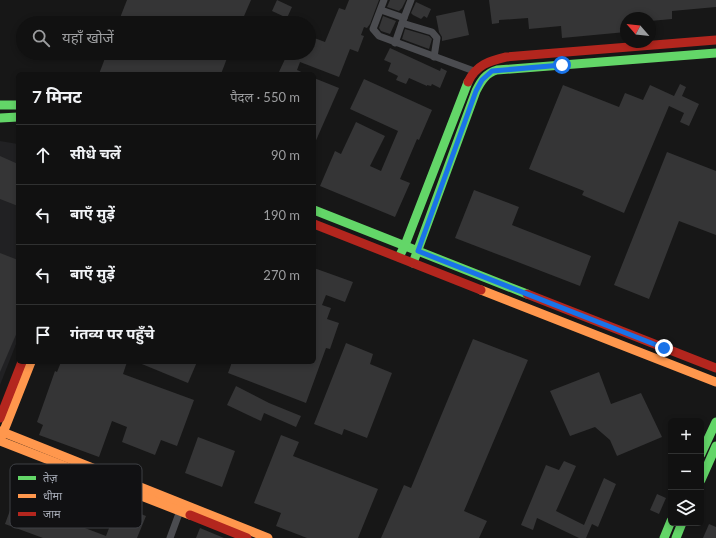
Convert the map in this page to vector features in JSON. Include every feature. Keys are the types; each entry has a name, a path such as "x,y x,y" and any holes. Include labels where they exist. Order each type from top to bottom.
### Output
{"street":[{"path":"384,0 373,29 379,36 434,57 476,69 486,75"},
{"path":"394,43 412,0"},
{"path":"381,10 432,32 436,38 434,57"},
{"path":"399,257 466,87 476,69 492,59 506,57 716,40"},
{"path":"413,263 476,91 486,75 492,71 498,70 716,53"},
{"path":"0,105 16,105"},
{"path":"0,118 16,117"},
{"path":"316,211 716,368"},
{"path":"316,225 716,382"},
{"path":"0,418 21,364"},
{"path":"30,364 1,436 71,464"},
{"path":"704,448 716,422"},
{"path":"704,473 716,446"},
{"path":"142,492 182,508 268,538"},
{"path":"170,538 182,508"},
{"path":"182,508 248,538"},
{"path":"664,538 669,526"},
{"path":"676,538 681,526"}],"shaded area":[{"path":"0,141 16,144 16,344 0,385"}],"building":[{"path":"127,0 251,0 244,16 121,16"},
{"path":"277,0 292,7 288,16 283,16 272,11"},
{"path":"349,0 379,0 370,24 367,28 364,27 361,35 364,36 358,52 350,49 339,77 300,62 297,70 302,72 279,72 285,60 316,60 316,39 325,42 339,8 345,10"},
{"path":"390,0 406,0 399,11 387,7"},
{"path":"489,0 716,0 716,7 672,11 672,19 656,20 656,12 620,12 620,33 562,38 561,26 529,29 528,18 499,20 499,23 492,24"},
{"path":"416,2 431,9 427,18 424,16 421,19 411,13"},
{"path":"464,10 469,35 442,41 436,16"},
{"path":"383,16 396,21 390,34 381,31 379,28"},
{"path":"405,29 429,36 432,39 429,49 402,39"},
{"path":"390,48 440,71 441,68 447,71 440,88 432,84 431,86 427,86 409,78 406,84 396,80 398,76 388,71 391,63 384,60"},
{"path":"104,60 226,60 222,72 100,72"},
{"path":"316,79 339,88 316,140"},
{"path":"364,79 432,110 419,140 417,139 400,179 410,183 395,217 320,186 335,151 341,154 356,122 385,136 370,166 381,171 398,131 350,109"},
{"path":"680,84 686,87 682,96 699,104 689,126 680,122 684,113 669,106 624,213 582,195 584,191 529,169 563,85 619,107 625,93 643,100 650,85 674,96"},
{"path":"667,152 716,171 716,235 679,221 649,299 614,285"},
{"path":"0,156 16,163 16,205 0,199"},
{"path":"474,190 519,207 512,225 591,256 580,286 455,238"},
{"path":"0,253 16,259 16,335 0,372"},
{"path":"316,269 353,282 345,302 326,295 322,305 331,308 327,319 339,323 330,349 326,348 306,403 228,373 231,364 316,364"},
{"path":"473,339 528,360 464,511 487,521 479,538 381,538 404,485 411,488"},
{"path":"346,343 373,354 370,364 392,373 367,438 344,429 342,435 314,424"},
{"path":"60,364 126,364 123,374 194,400 177,446 161,440 155,455 122,442 127,427 112,421 99,457 39,435 43,425 37,422 55,371 57,372"},
{"path":"142,364 196,364 188,383"},
{"path":"599,372 611,404 641,393 662,437 617,456 610,440 595,427 570,436 550,391"},
{"path":"236,386 269,403 301,416 296,427 264,413 261,421 227,405"},
{"path":"281,435 299,442 293,456 378,489 358,538 307,538 276,526 281,513 254,503"},
{"path":"198,437 235,451 222,487 185,473"},
{"path":"564,461 576,466 556,511 584,525 604,478 616,484 598,527 592,524 586,538 579,538 537,518 533,530 521,525 546,465 559,470"},
{"path":"657,494 666,498 659,514 650,510"},
{"path":"10,510 10,526 5,524"},
{"path":"142,514 146,516 142,526"},
{"path":"709,524 716,527 716,538 703,538"},
{"path":"16,528 85,528 106,536 109,528 141,528 137,538 43,538"},
{"path":"200,528 224,538 196,538"}],"traffic: fast":[{"path":"413,263 476,91 487,75 497,70 716,53"},
{"path":"399,257 468,82"},
{"path":"0,105 16,105"},
{"path":"0,118 16,117"},
{"path":"316,211 527,294"},
{"path":"704,448 716,422"},
{"path":"704,473 716,446"},
{"path":"664,538 669,526"},
{"path":"676,538 681,526"}],"traffic: slow":[{"path":"481,290 716,382"},
{"path":"1,438 30,364"},
{"path":"0,431 83,464"},
{"path":"0,441 59,464"},
{"path":"142,488 268,538"},
{"path":"142,496 190,515"}],"traffic: jam":[{"path":"468,82 471,76 479,68 494,60 506,57 716,40"},
{"path":"316,225 481,290"},
{"path":"527,294 716,368"},
{"path":"0,418 21,364"},
{"path":"190,515 247,538"}],"route":[{"path":"562,65 492,71 482,80 476,91 418,251 664,348"}]}
